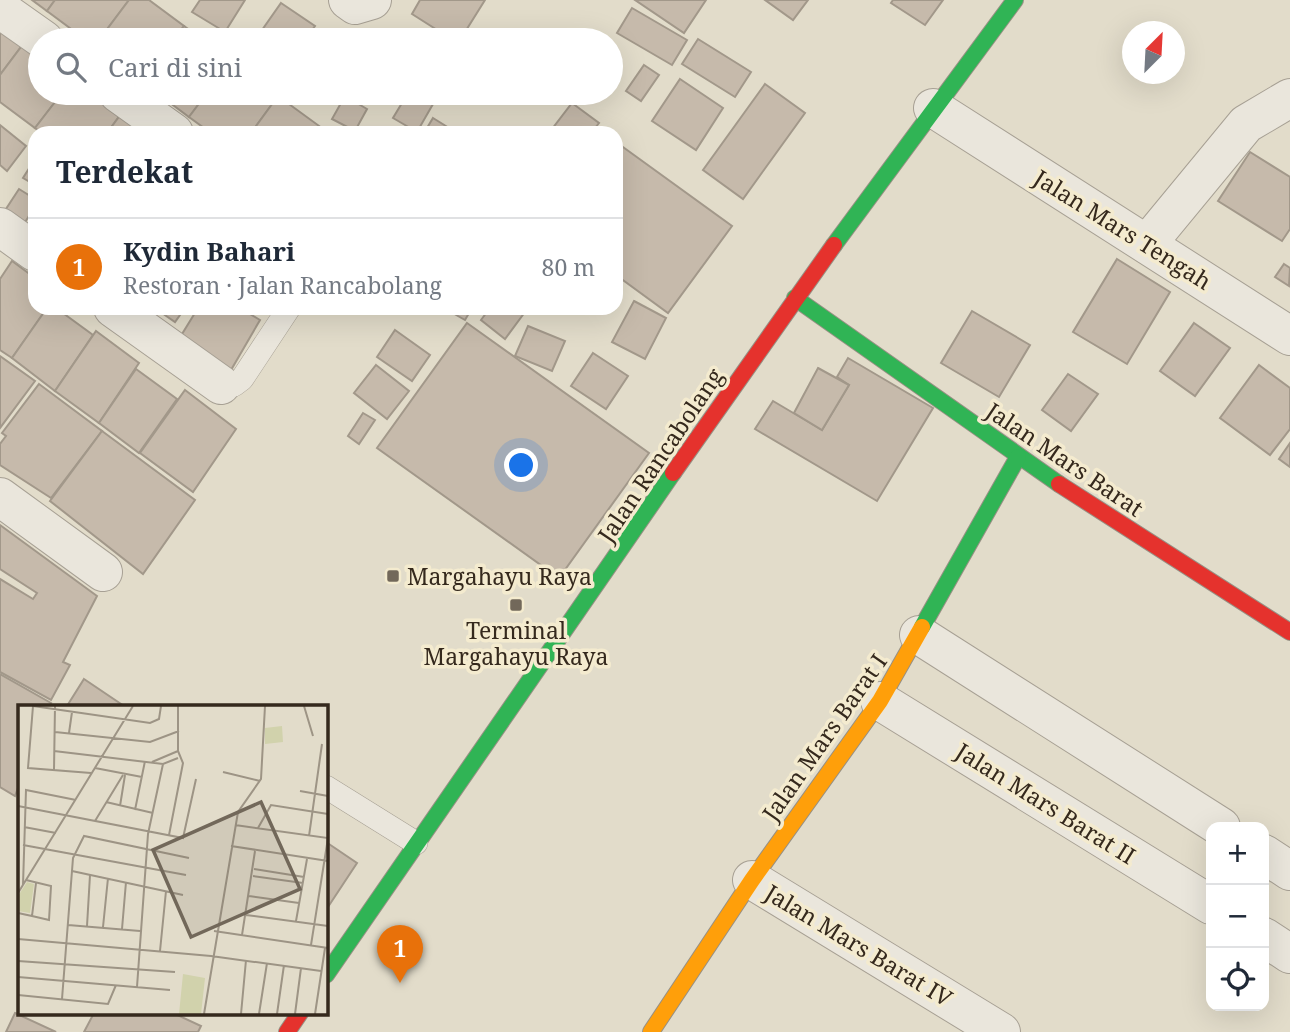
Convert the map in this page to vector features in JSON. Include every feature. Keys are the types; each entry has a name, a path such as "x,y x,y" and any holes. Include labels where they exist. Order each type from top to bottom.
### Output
{"street":[{"path":"348,0 355,5 372,0"},
{"name":"Jalan Rancabolang","path":"327,974 795,298 944,116 1015,0"},
{"path":"0,9 28,29"},
{"path":"1147,244 1246,124 1290,98"},
{"path":"135,105 164,126"},
{"name":"Jalan Mars Tengah","path":"944,116 1290,336"},
{"path":"0,227 28,247"},
{"name":"Jalan Mars Barat","path":"795,298 1018,457 1290,632"},
{"path":"123,315 221,385"},
{"name":"Jalan Mars Barat I","path":"651,1032 752,880 880,701 1018,457"},
{"path":"0,497 103,572"},
{"path":"919,635 1213,822"},
{"name":"Jalan Mars Barat II","path":"880,701 1206,902"},
{"path":"1269,857 1290,871"},
{"name":"Jalan Mars Barat IV","path":"752,880 1001,1032"},
{"path":"1269,940 1290,954"},
{"path":"287,1032 299,1014"}],"lane":[{"path":"221,385 234,385 242,379 284,315"},
{"path":"327,788 416,843"}],"building":[{"path":"32,0 55,0 47,11"},
{"path":"55,0 129,0 108,28 70,28 47,11"},
{"path":"129,0 149,0 184,26 182,28 108,28"},
{"path":"200,0 245,0 228,28 218,28 192,12"},
{"path":"420,0 485,0 468,28 434,28 412,14"},
{"path":"635,0 706,0 684,33"},
{"path":"765,0 808,0 793,20"},
{"path":"893,0 943,0 925,25 891,3"},
{"path":"281,3 315,26 314,28 263,28"},
{"path":"632,8 687,40 672,65 623,36 623,28 620,28"},
{"path":"0,26 24,43 0,75"},
{"path":"698,39 751,72 735,97 682,64"},
{"path":"24,43 28,46 28,105 53,105 37,126 32,126 0,102 0,75"},
{"path":"644,65 659,75 641,101 626,91"},
{"path":"680,79 723,108 696,150 652,121"},
{"path":"765,84 805,113 743,199 703,170"},
{"path":"53,105 109,105 121,114 112,126 37,126"},
{"path":"173,105 198,105 189,117"},
{"path":"198,105 271,105 256,126 201,126 189,117"},
{"path":"271,105 290,105 319,126 256,126"},
{"path":"340,105 360,105 367,109 358,126 345,126 332,119"},
{"path":"401,105 432,105 420,126 407,126 393,118"},
{"path":"570,105 575,105 599,123 597,126 554,126"},
{"path":"121,114 137,126 112,126"},
{"path":"433,118 446,126 428,126"},
{"path":"0,125 26,146 7,171 0,165"},
{"path":"623,147 732,226 668,313 623,280"},
{"path":"1250,152 1290,177 1290,229 1282,241 1218,201"},
{"path":"19,189 28,195 28,217 24,224 4,212"},
{"path":"1117,259 1170,292 1127,364 1073,332"},
{"path":"12,261 28,273 28,315 42,315 12,358 0,350 0,279"},
{"path":"1284,264 1290,268 1289,286 1275,277"},
{"path":"634,301 666,318 645,359 612,342"},
{"path":"972,311 1030,345 999,397 941,363"},
{"path":"42,315 66,315 93,335 55,391 12,358"},
{"path":"165,315 180,315 175,322"},
{"path":"194,315 252,315 260,320 231,370 179,339"},
{"path":"485,315 523,315 505,339 481,320"},
{"path":"467,323 649,453 559,578 377,448"},
{"path":"1194,323 1230,348 1195,396 1160,371"},
{"path":"528,326 565,341 552,371 515,356"},
{"path":"395,330 430,355 412,381 377,357"},
{"path":"96,331 139,363 99,423 55,391"},
{"path":"593,353 628,376 606,409 571,386"},
{"path":"0,356 35,381 0,428"},
{"path":"848,358 933,408 877,501 755,429 773,401 822,430 849,385 837,377"},
{"path":"376,365 409,391 387,419 354,393"},
{"path":"1259,365 1290,388 1290,429 1270,455 1220,418"},
{"path":"818,368 849,385 822,430 794,413"},
{"path":"136,369 177,399 139,453 99,423"},
{"path":"1068,374 1098,394 1071,431 1042,410"},
{"path":"39,384 102,431 51,498 0,465 0,444 6,436 2,433"},
{"path":"185,390 236,429 193,492 140,453"},
{"path":"363,413 375,420 359,444 348,436"},
{"path":"102,431 195,500 143,574 50,501"},
{"path":"1290,443 1290,467 1279,459"},
{"path":"0,525 97,596 63,662 70,665 51,700 0,672 0,579 33,599 37,593 0,569"},
{"path":"0,674 51,703 18,705 18,788 15,796 0,787"},
{"path":"84,679 123,705 68,705"},
{"path":"327,843 357,863 327,908"},
{"path":"15,1013 56,1032 6,1032"},
{"path":"93,1014 175,1014 201,1026 198,1032 84,1032"}],"traffic: fast":[{"path":"834,245 1015,0"},
{"path":"795,298 1059,484"},
{"path":"922,627 1018,457"},
{"path":"327,974 673,473"}],"traffic: slow":[{"path":"651,1032 752,880 880,701 922,627"}],"traffic: jam":[{"path":"673,473 834,245"},
{"path":"1059,484 1290,632"},
{"path":"287,1032 299,1014"}],"place":[{"name":"Margahayu Raya","path":"393,576"},
{"name":"Terminal Margahayu Raya","path":"516,605"},
{"name":"Kydin Bahari","path":"400,983"}]}
